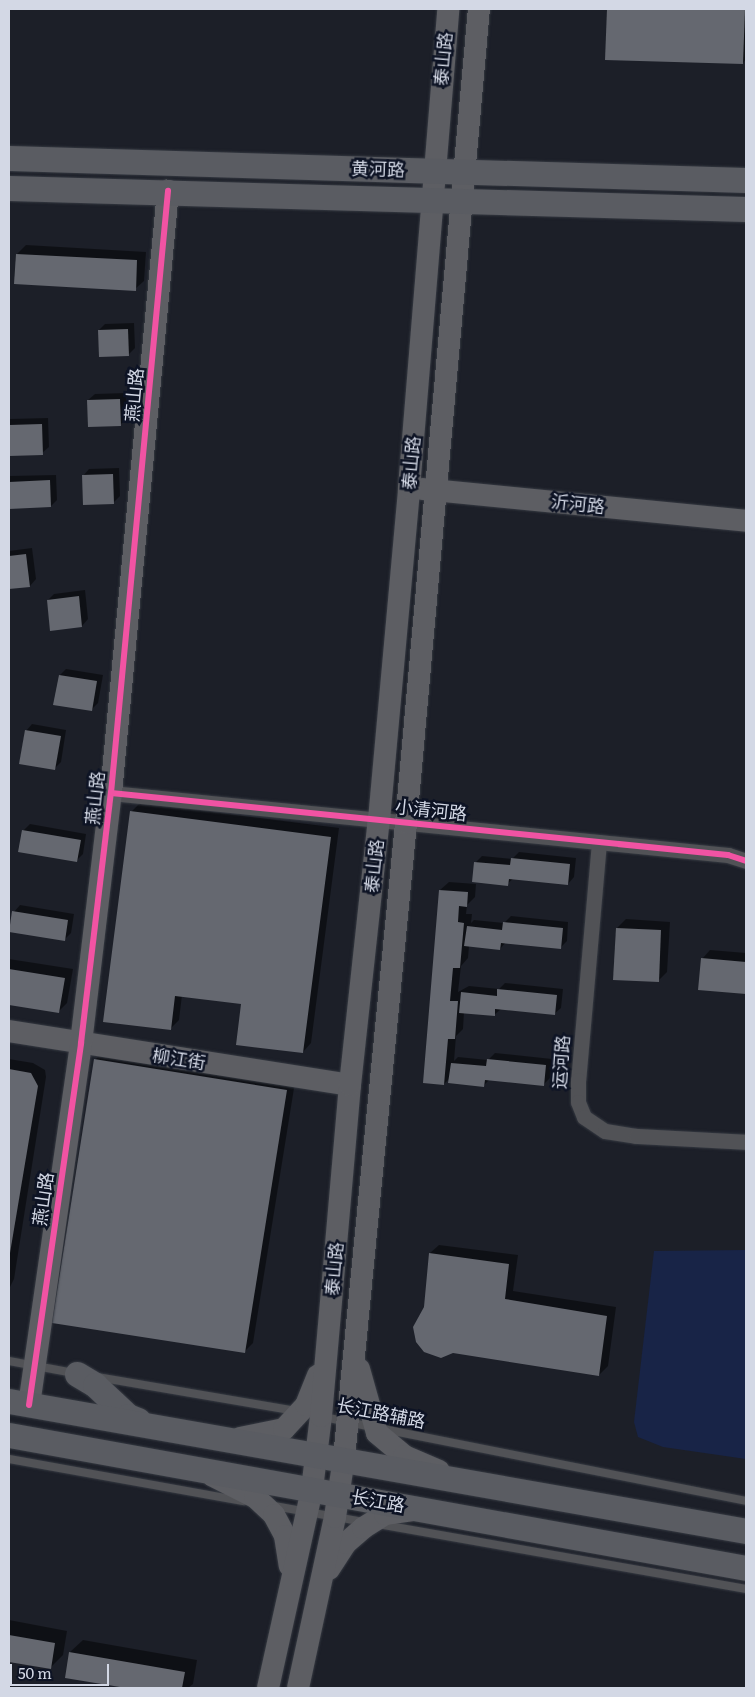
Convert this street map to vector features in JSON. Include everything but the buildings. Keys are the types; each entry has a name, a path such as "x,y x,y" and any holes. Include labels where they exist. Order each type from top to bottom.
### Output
{"main road":[{"name":"泰山路","path":"268,1688 309,1500 317,1453 311,1414 328,1343 350,1085 379,820 409,488 433,170 448,9"},
{"name":"泰山路","path":"298,1688 337,1505 348,1423 437,489 479,9"},
{"name":"黄河路","path":"9,158 746,180"},
{"name":"黄河路","path":"9,188 168,191 746,209"},
{"name":"燕山路","path":"19,1403 34,1365 81,1044 112,793 168,191"},
{"name":"沂河路","path":"409,488 437,489 746,521"},
{"name":"柳江街","path":"9,1031 81,1044 350,1085"},
{"path":"354,1346 376,1428 388,1445 404,1456 468,1481"},
{"path":"77,1374 95,1385 128,1416 150,1424"},
{"name":"长江路","path":"19,1403 317,1453 746,1531"},
{"path":"233,1439 272,1434 311,1414"},
{"name":"长江路","path":"9,1435 198,1469 309,1500 337,1505 426,1510 746,1568"},
{"path":"198,1469 255,1497 274,1515 285,1536 291,1580"},
{"path":"320,1585 346,1543 363,1528 385,1514 426,1510"}],"street":[{"name":"小清河路","path":"112,793 728,855 746,861"},
{"name":"运河路","path":"599,842 578,1080 578,1102 584,1116 605,1130 636,1136 746,1142"}],"lane":[{"name":"长江路辅路","path":"9,1361 311,1414 348,1423 746,1501"},
{"path":"9,1459 309,1500"},
{"path":"337,1505 746,1589"}],"shaded area":[{"path":"746,1250 746,1459 663,1447 638,1437 634,1422 654,1251"}],"cycle path":[{"path":"29,1405 81,1043 111,793 168,191"},
{"path":"111,793 728,855 746,861"}]}
